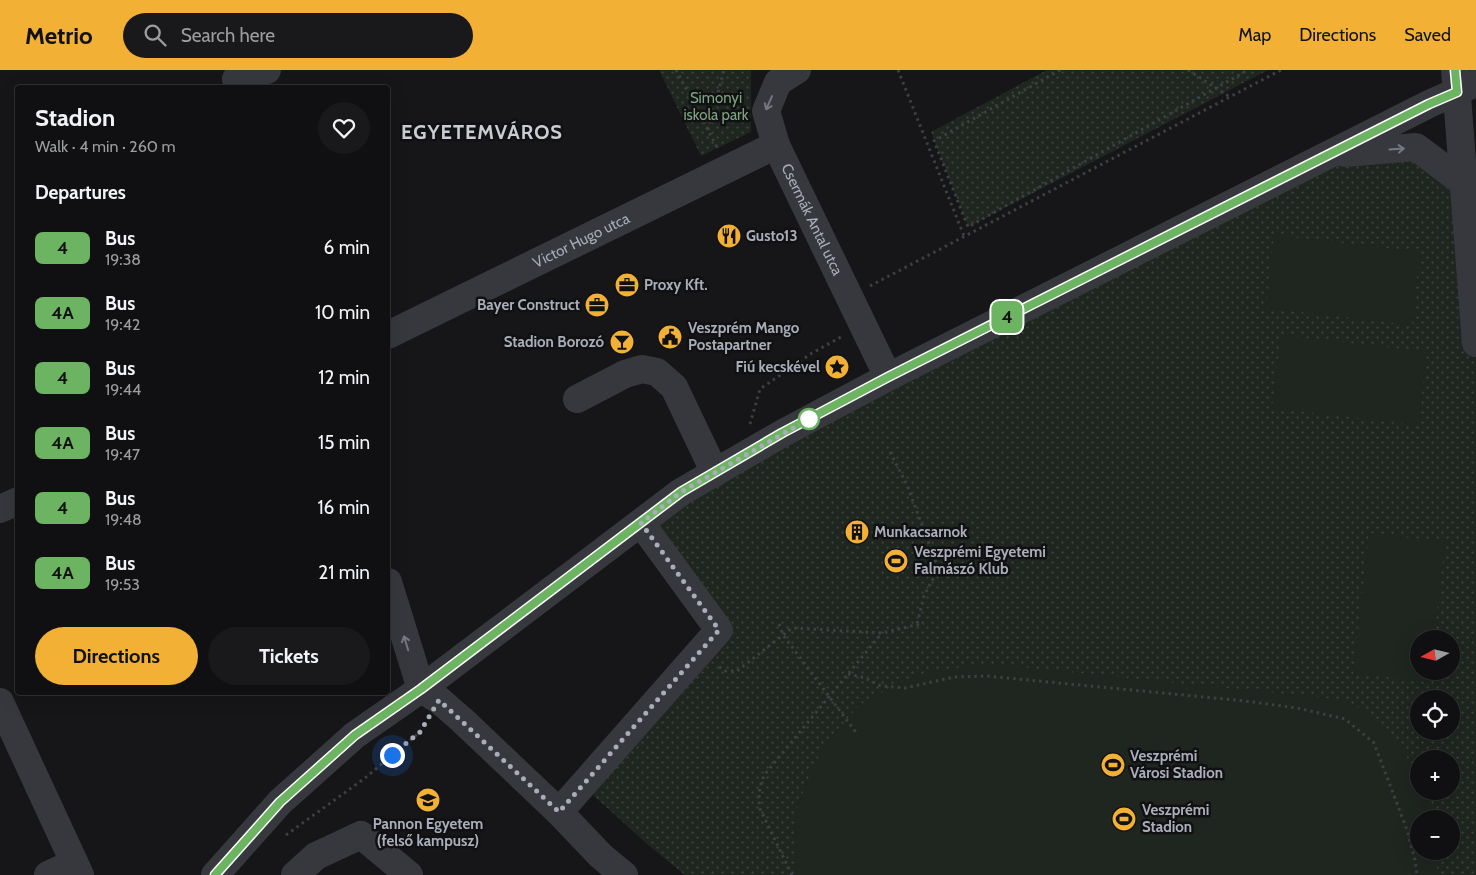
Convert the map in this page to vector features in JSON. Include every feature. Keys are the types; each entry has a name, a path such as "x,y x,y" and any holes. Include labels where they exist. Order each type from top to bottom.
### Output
{"street":[{"path":"236,79 267,70"},
{"name":"Csermák Antal utca","path":"797,70 778,82 766,110 776,145 888,377"},
{"path":"215,875 280,802 355,735 430,694 681,492 782,433 888,377 1429,104 1463,82"},
{"path":"1463,82 1464,183 1476,343"},
{"name":"Victor Hugo utca","path":"390,334 776,145"},
{"path":"1331,154 1416,147 1464,183"},
{"path":"577,399 625,374 642,368 657,372 674,387 715,473"},
{"path":"0,509 15,502"},
{"path":"559,812 719,630 641,523"},
{"path":"390,587 430,694 559,812 601,856 624,875"},
{"path":"0,702 77,869 48,875"},
{"path":"295,875 316,856 361,835 409,875"}],"path":[{"path":"676,70 728,168"},
{"path":"708,130 724,70"},
{"path":"898,70 964,236"},
{"path":"1060,70 934,141 968,227 1248,70"},
{"path":"1188,70 1230,97"},
{"path":"869,286 1281,70"},
{"path":"742,429 750,424 760,389 812,353 863,325"},
{"path":"890,452 907,485 937,564 935,575 924,596 918,624"},
{"path":"701,651 720,668 726,671 737,671 792,628 882,633 924,623"},
{"path":"779,624 783,635 858,735"},
{"path":"792,875 760,809 758,798 760,785 765,774 882,633"},
{"path":"848,674 865,678 881,686 904,688 954,677 987,676 1253,702 1297,708 1345,719 1374,743 1407,830 1415,860 1416,875"},
{"path":"279,840 365,778 420,732 430,694"}],"green space":[{"name":"Simonyi iskola park","path":"659,70 751,70 751,132 701,156"},
{"path":"1047,70 1268,70 968,227 931,132"},
{"path":"1416,147 1464,183 1476,343 1476,875 685,875 647,844 583,786 720,630 640,523 1331,154"},
{"path":"1274,235 1420,252 1412,325 1266,308"},
{"path":"1281,335 1427,352 1418,425 1272,408"},
{"path":"1369,533 1445,542 1435,630 1410,630 1410,680 1353,673"},
{"name":"Veszprémi Városi Stadion","path":"990,664 1346,700 1375,718 1394,737 1410,763 1410,800 1427,800 1429,810 1410,810 1410,860 1437,860 1437,875 796,875 794,868 794,839 797,808 811,771 825,745 859,705 900,683 931,671"},
{"path":"1412,680 1429,680 1429,682"}],"bus line":[{"name":"4","path":"215,875 280,802 355,735 421,689 681,492 782,433 888,377 1429,104 1457,92 1455,70"}],"place":[{"name":"Gusto13","path":"729,236"},
{"name":"Proxy Kft.","path":"627,285"},
{"name":"Bayer Construct","path":"597,305"},
{"name":"Veszprém Mango Postapartner","path":"670,337"},
{"name":"Stadion Borozó","path":"622,342"},
{"name":"Fiú kecskével","path":"837,367"},
{"name":"Munkacsarnok","path":"857,532"},
{"name":"Veszprémi Egyetemi Falmászó Klub","path":"896,561"},
{"name":"Veszprémi Városi Stadion","path":"1113,765"},
{"name":"Pannon Egyetem (felső kampusz)","path":"428,800"},
{"name":"Veszprémi Stadion","path":"1124,819"}],"district":[{"name":"EGYETEMVÁROS","path":"482,132"}],"route":[{"path":"392,755 420,732 439,700 559,812 719,630 641,523 681,492 818,414 809,419"}]}
